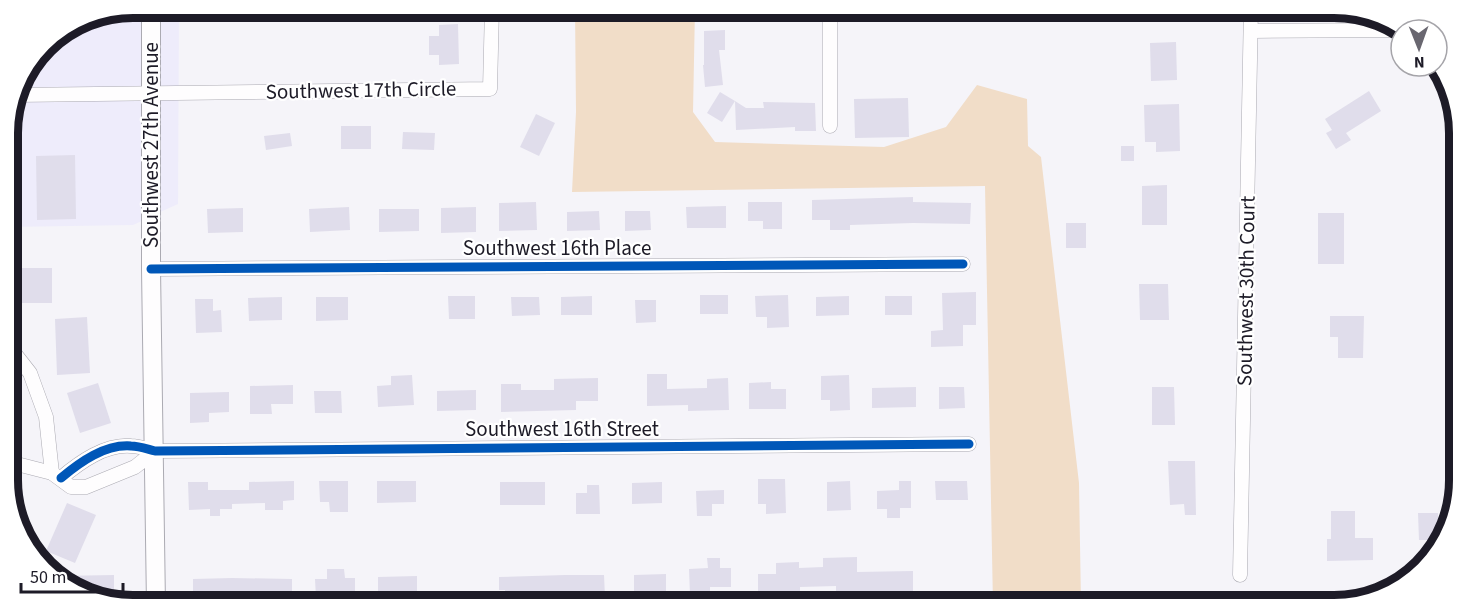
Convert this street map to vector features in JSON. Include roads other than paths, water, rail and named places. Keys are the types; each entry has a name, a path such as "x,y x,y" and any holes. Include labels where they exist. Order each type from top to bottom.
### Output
{"main road":[{"name":"Southwest 27th Avenue","path":"151,18 151,269 156,595"}],"street":[{"name":"Southwest 17th Circle","path":"151,93 490,89 492,18"},
{"path":"830,18 831,126"},
{"name":"Southwest 30th Court","path":"1240,575 1251,18"},
{"path":"1251,31 1385,30"},
{"path":"24,95 151,93"},
{"name":"Southwest 16th Place","path":"151,269 963,264"},
{"path":"18,358 30,373 46,417 57,475"},
{"name":"Southwest 16th Street","path":"57,475 109,449 130,446 155,451 969,444"},
{"path":"18,464 57,475 71,488 86,486 135,467 155,451"},
{"path":"92,457 103,480"}]}
